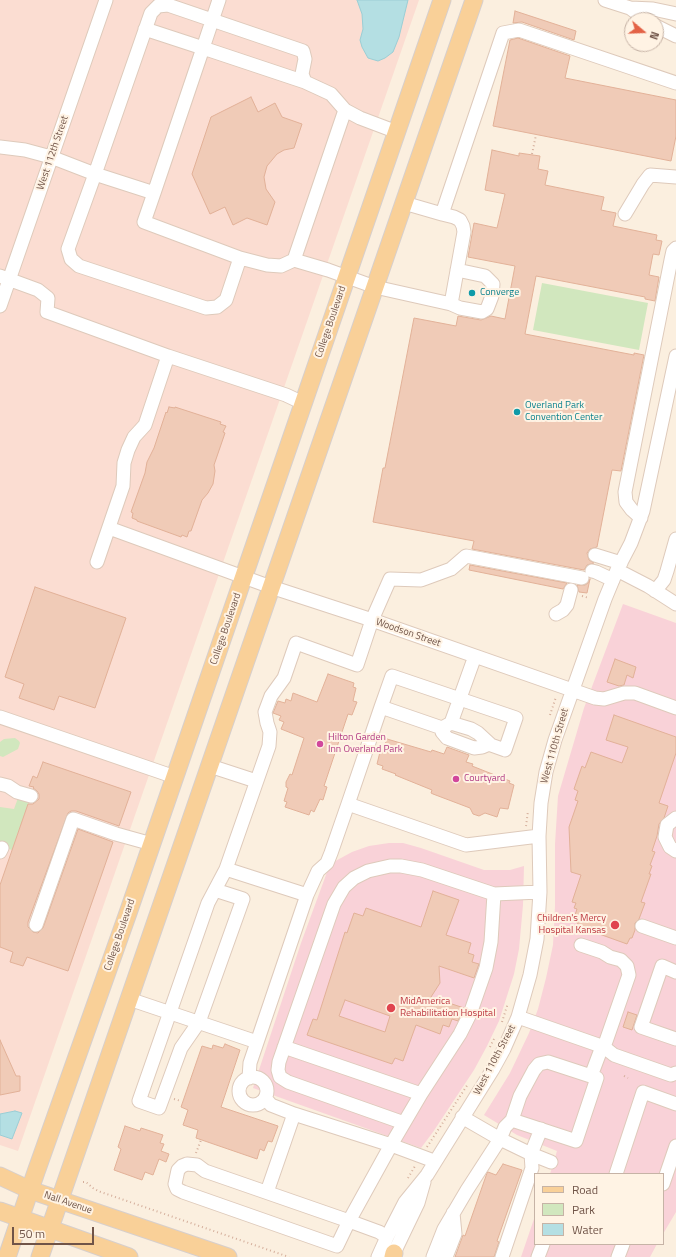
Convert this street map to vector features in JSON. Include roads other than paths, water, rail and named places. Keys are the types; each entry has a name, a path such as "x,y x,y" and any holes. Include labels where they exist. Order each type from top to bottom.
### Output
{"main road":[{"name":"College Boulevard","path":"7,1257 152,844 442,0"},
{"path":"40,1257 474,0"},
{"name":"Nall Avenue","path":"0,1176 30,1190 228,1257"},
{"path":"0,1211 128,1257"}],"street":[{"name":"West 112th Street","path":"0,306 5,278 52,157 105,0"},
{"path":"219,0 144,222 240,258 267,265 281,266 294,260 328,270 374,287 450,304 460,308 482,312 487,309 492,296 493,284 485,276 457,270"},
{"path":"606,0 676,14"},
{"path":"631,4 638,12"},
{"path":"240,258 226,300 217,308 206,308 79,266 71,259 68,249 145,29 151,13 158,6 168,5 303,51 305,59 302,74 305,82"},
{"path":"145,29 305,82 331,94 345,110 360,118 397,132"},
{"path":"442,214 503,34 520,30 676,83"},
{"path":"664,30 676,36"},
{"path":"294,260 345,110"},
{"path":"0,147 25,150 52,157 95,174 154,193"},
{"path":"625,214 650,175 676,177"},
{"path":"404,203 454,217 460,220 463,226 463,240 450,304"},
{"path":"641,518 626,502 625,492 671,260 673,252 676,248"},
{"path":"5,278 38,290 48,298 47,312 168,356 286,395 303,403"},
{"path":"97,562 123,486 124,463 128,450 134,437 144,425 168,356"},
{"name":"West 110th Street","path":"389,1256 387,1237 405,1202 426,1175 493,1069 504,1049 518,1017 530,975 539,923 539,836 541,803 546,772 572,690 617,571 631,543 641,518 676,356"},
{"name":"Woodson Street","path":"109,528 271,587 372,620 595,698 604,699 624,693 635,693 676,708"},
{"path":"655,591 664,580 668,571 676,539"},
{"path":"595,555 617,571 676,604"},
{"path":"216,890 243,899 199,1022 181,1048 159,1108 139,1101 171,1013 208,903 226,869 269,746 270,732 265,712 271,696 284,678 296,643 357,665 372,620 390,579 421,580 451,569 466,556 587,574 617,571"},
{"path":"556,614 563,610 575,593"},
{"path":"446,725 460,698 474,656"},
{"path":"249,1078 250,1063 307,895 318,871 327,864 381,707 392,676 516,718 505,750 489,744 478,733 381,707"},
{"path":"0,717 175,777"},
{"path":"210,766 256,781"},
{"path":"4,785 21,785 32,793"},
{"path":"348,804 466,845 539,836"},
{"path":"676,818 667,825 665,837 666,842 676,851"},
{"path":"36,925 73,820 152,844"},
{"path":"404,1123 288,1082 280,1077 278,1070 279,1062 334,904 344,887 354,878 368,871 382,867 401,866 422,870 494,894 540,892"},
{"path":"226,869 307,895"},
{"path":"387,1237 379,1232 349,1221 204,1171 201,1167 193,1164 186,1164 182,1166 176,1177 175,1184 177,1189 183,1192 337,1246 349,1221 391,1145 421,1094 460,1034 470,1014 486,968 491,942 494,894"},
{"path":"642,926 676,938"},
{"path":"512,1120 576,1141 600,1052 604,1047 629,975 627,966 621,960 581,945"},
{"path":"676,972 662,966 641,1027 676,1039"},
{"path":"129,999 257,1042"},
{"path":"518,1017 604,1047 615,1047 674,1067 676,1069"},
{"path":"604,1047 614,1055 671,1075 676,1073"},
{"path":"284,1048 421,1094"},
{"path":"433,1257 444,1229 500,1139 504,1127 512,1120 520,1096 534,1070 539,1064 548,1062 594,1077"},
{"path":"256,1077 262,1081 267,1090 265,1098 261,1103 252,1105 244,1102 239,1094 240,1085 245,1079 256,1077"},
{"path":"616,1173 643,1092 676,1104"},
{"path":"265,1098 271,1105 294,1114 391,1145 434,1161"},
{"path":"267,1192 294,1114"},
{"path":"462,1117 500,1139 551,1162"},
{"path":"502,1257 532,1168 531,1154 541,1129"},
{"path":"664,1181 676,1146"},
{"name":"West 110th Street","path":"389,1256 418,1203 426,1175"},
{"path":"446,1257 455,1234 453,1213"},
{"path":"538,1257 543,1245"}],"water":[{"path":"357,0 408,0 399,37 393,52 378,61 368,58 362,47 360,40 363,29 362,14"},
{"path":"15,1111 22,1113 12,1139 0,1135 0,1114"}],"place":[{"name":"Converge","path":"472,293"},
{"name":"Overland Park Convention Center","path":"517,412"},
{"name":"Hilton Garden Inn Overland Park","path":"320,744"},
{"name":"Courtyard","path":"456,779"},
{"name":"Children's Mercy Hospital Kansas","path":"615,925"},
{"name":"MidAmerica Rehabilitation Hospital","path":"391,1008"}]}
